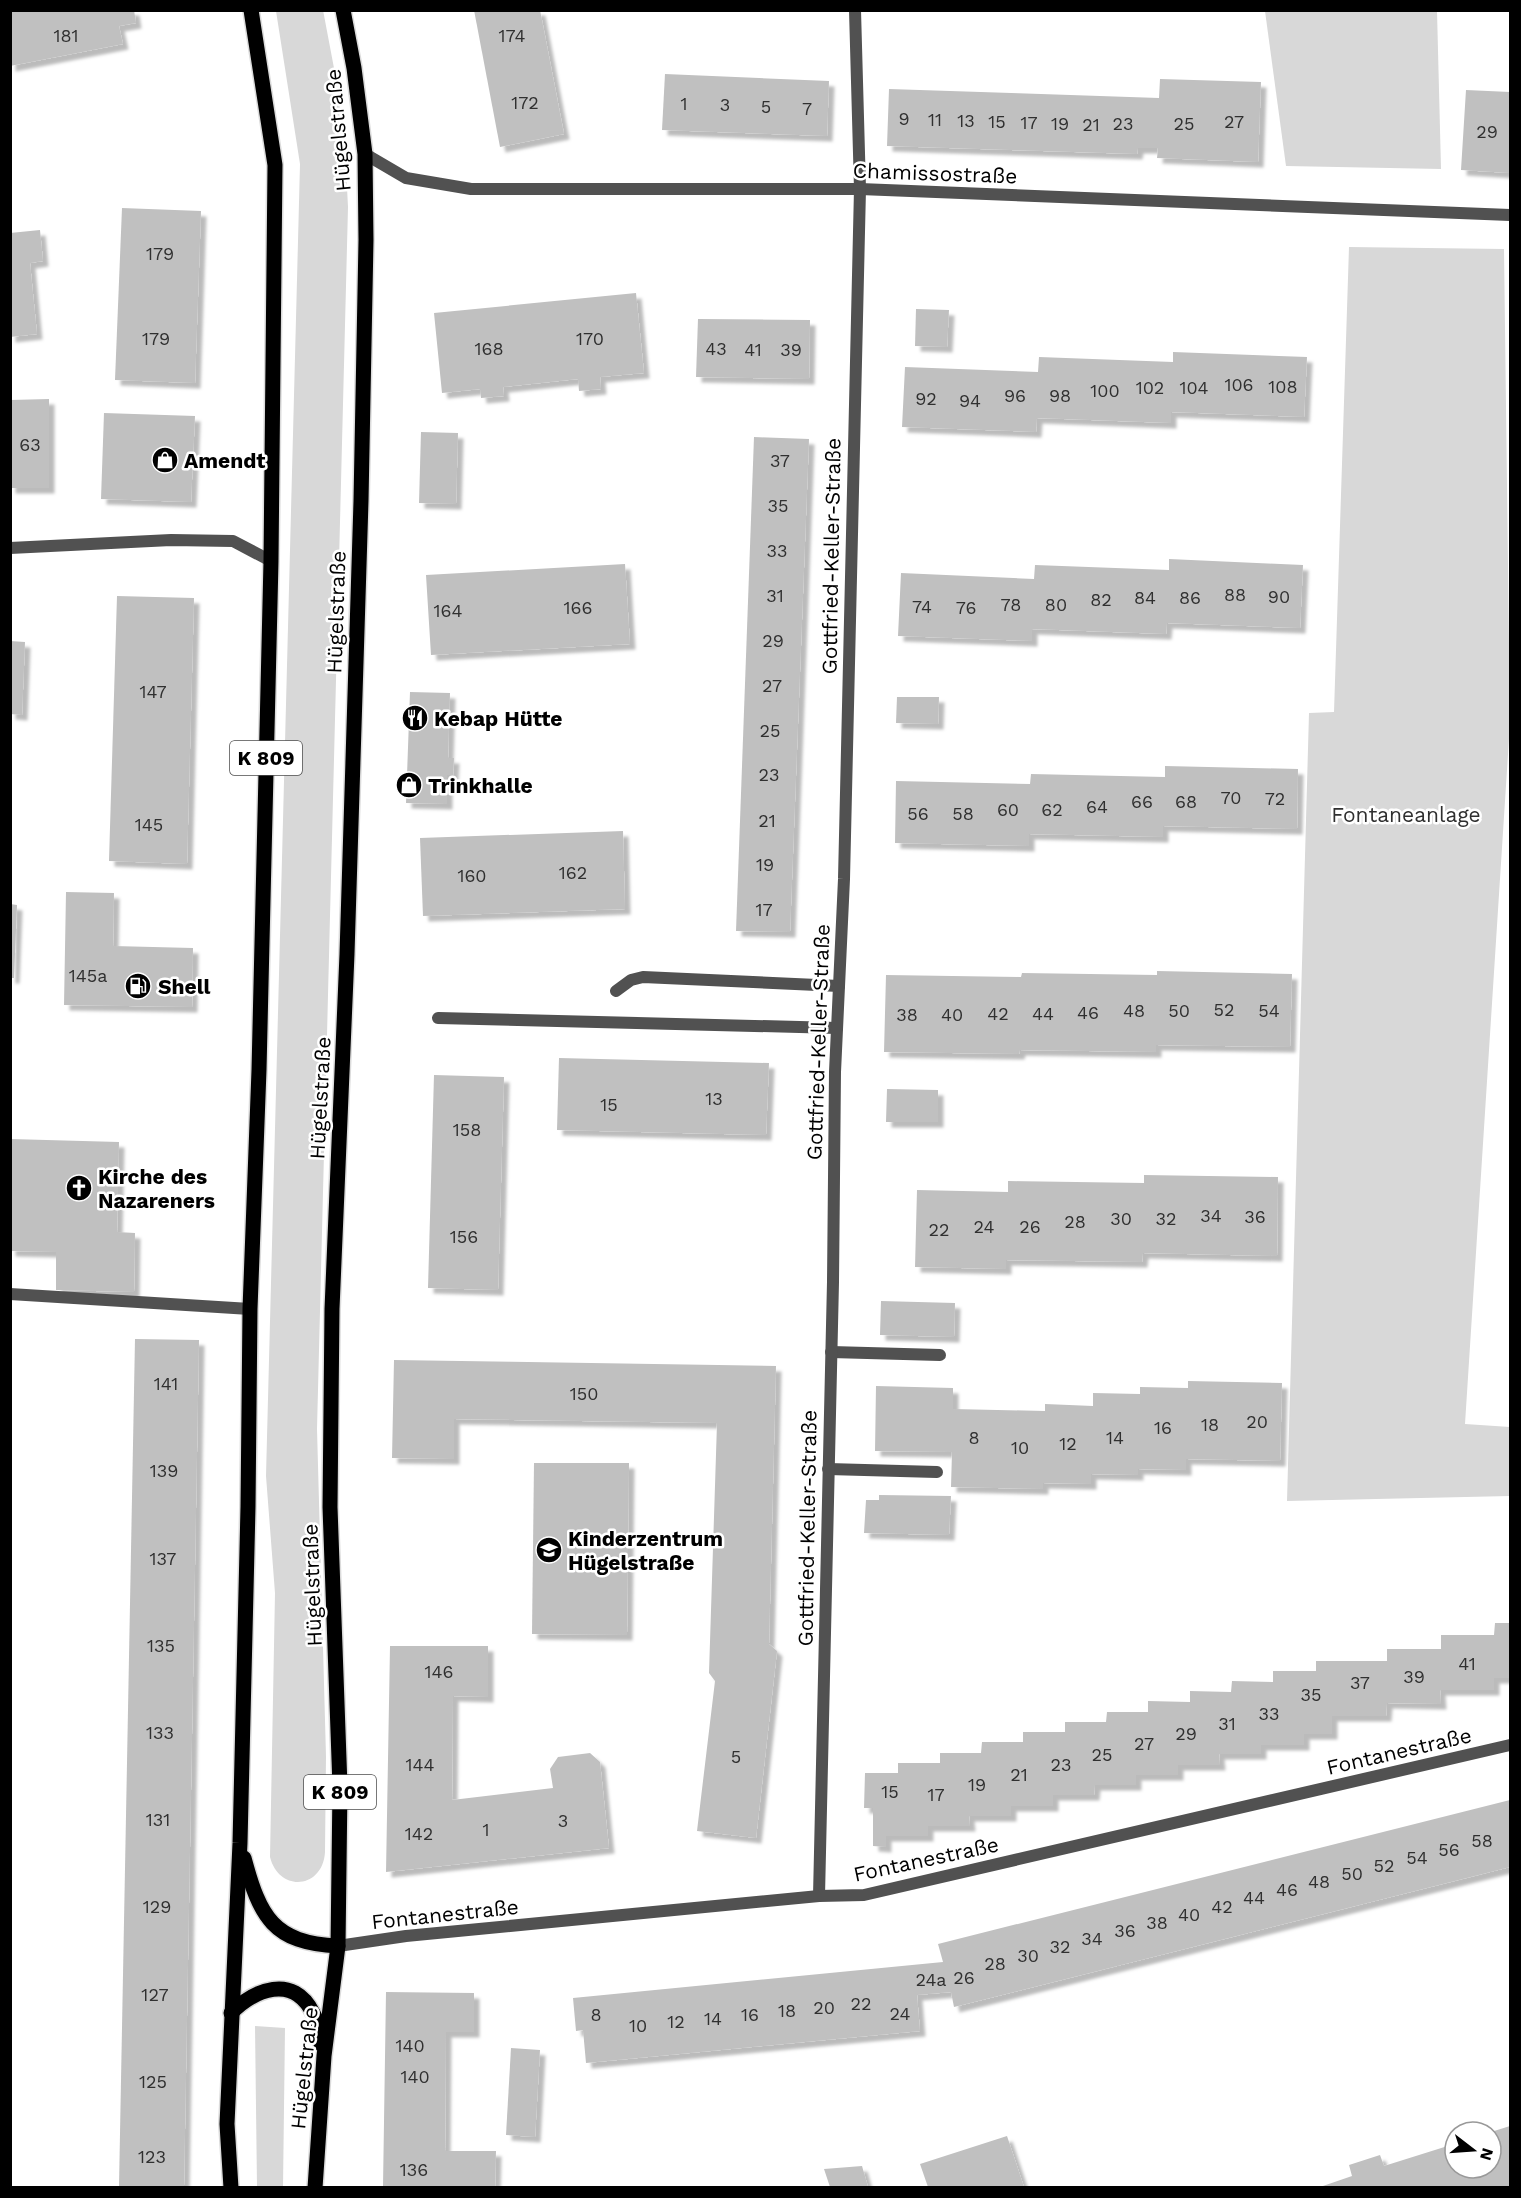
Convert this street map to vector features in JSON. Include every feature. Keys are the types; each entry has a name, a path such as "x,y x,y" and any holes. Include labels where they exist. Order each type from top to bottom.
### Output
{"main road":[{"name":"K 809","path":"231,2187 227,2124 240,1843 250,1309 259,1070 271,561 275,165 251,10"},
{"name":"Hügelstraße","path":"315,2187 324,2056 338,1946 340,1787 330,1507 332,1310 347,954 361,501 366,240 365,154 354,68 343,10"},
{"path":"240,1843 253,1891 267,1917 281,1932 297,1941 313,1945 338,1946"},
{"path":"231,2013 243,2001 271,1988 297,1995 312,2011 324,2056"}],"street":[{"name":"Gottfried-Keller-Straße","path":"819,1896 837,1028 844,879 860,189 855,10"},
{"name":"Chamissostraße","path":"365,154 406,178 471,189 860,189 1510,215"},
{"path":"10,548 171,540 233,541 271,561"},
{"path":"616,991 631,980 643,977 839,986"},
{"path":"438,1018 837,1028"},
{"path":"10,1294 250,1309"},
{"path":"831,1352 940,1355"},
{"path":"828,1469 937,1472"},
{"name":"Fontanestraße","path":"338,1946 406,1936 819,1896 864,1894 1510,1745"}],"green space":[{"path":"323,10 337,84 345,148 348,207 317,1429 326,1756 325,1852 317,1873 300,1882 282,1877 275,1869 270,1857 275,1593 266,1476 300,164 276,11"},
{"path":"1265,11 1437,11 1441,169 1286,166"},
{"name":"Fontaneanlage","path":"1349,247 1504,249 1510,723 1465,1424 1510,1427 1510,1496 1287,1501 1309,713 1334,712"},
{"path":"255,2026 285,2028 283,2187 257,2187"}],"building":[{"path":"10,10 134,10 136,23 119,26 123,44 10,66"},
{"path":"474,10 540,10 564,134 500,147"},
{"path":"665,74 829,81 827,136 662,130"},
{"path":"1160,79 1261,82 1258,162 1157,158 1158,148 1138,148 1137,154 887,146 889,89 1159,98"},
{"path":"1466,90 1510,92 1510,173 1461,170"},
{"path":"122,208 201,211 195,383 115,380"},
{"path":"40,230 43,261 30,263 37,334 10,337 10,233"},
{"path":"636,293 644,373 600,377 601,389 579,391 578,379 503,387 504,396 481,398 480,389 442,393 434,313"},
{"path":"916,309 949,310 947,347 915,346"},
{"path":"698,319 810,320 809,379 696,377"},
{"path":"1173,352 1307,357 1304,417 1171,412 1171,423 1037,418 1036,432 902,427 905,367 1038,372 1039,357 1173,362"},
{"path":"49,399 49,488 10,488 10,400"},
{"path":"104,413 195,416 191,502 101,499"},
{"path":"421,432 458,433 456,504 419,503"},
{"path":"754,437 809,439 790,932 736,931"},
{"path":"1169,559 1303,565 1300,628 1167,623 1166,634 1032,629 1032,641 898,636 901,573 1034,579 1035,565 1169,570"},
{"path":"625,564 630,644 431,655 426,575"},
{"path":"117,596 194,598 187,864 109,861"},
{"path":"10,641 25,642 22,715 10,714"},
{"path":"410,692 450,693 448,758 454,758 453,775 447,775 447,804 406,803"},
{"path":"897,697 939,697 938,724 896,723"},
{"path":"1165,766 1298,769 1297,829 1163,826 1163,837 1029,834 1029,846 895,843 896,781 1030,784 1031,774 1165,777"},
{"path":"623,831 625,909 423,916 420,838"},
{"path":"66,892 114,893 113,946 193,948 192,1007 64,1005"},
{"path":"10,904 17,905 14,978 10,978"},
{"path":"1157,971 1292,974 1290,1047 1156,1045 1156,1052 1020,1050 1019,1054 884,1052 886,975 1021,977 1022,973 1157,975"},
{"path":"559,1058 769,1063 766,1135 557,1130"},
{"path":"434,1075 504,1077 498,1290 428,1288"},
{"path":"887,1089 938,1090 938,1122 886,1122"},
{"path":"10,1139 119,1142 117,1232 135,1233 134,1292 56,1290 56,1252 10,1251"},
{"path":"1144,1175 1278,1177 1277,1256 1143,1253 1142,1262 1006,1260 1006,1269 915,1267 917,1190 1008,1192 1008,1181 1144,1183"},
{"path":"881,1301 955,1303 954,1337 880,1335"},
{"path":"135,1339 199,1340 184,2187 119,2187"},
{"path":"394,1360 776,1366 769,1644 777,1651 756,1838 697,1831 715,1681 709,1673 717,1423 454,1419 454,1459 392,1458"},
{"path":"1188,1381 1282,1383 1280,1461 1186,1459 1186,1470 1138,1469 1138,1475 1091,1474 1091,1484 1043,1483 1043,1489 951,1487 952,1452 875,1451 876,1386 953,1388 953,1409 1045,1411 1045,1404 1093,1406 1093,1393 1140,1394 1140,1387 1188,1388"},
{"path":"534,1463 629,1463 627,1635 532,1634"},
{"path":"879,1495 951,1496 949,1535 864,1533 866,1500 879,1500"},
{"path":"1495,1623 1510,1623 1510,1678 1494,1678 1494,1690 1440,1690 1441,1704 1387,1703 1386,1716 1332,1716 1332,1734 1304,1734 1304,1745 1261,1745 1261,1754 1219,1754 1220,1765 1178,1765 1178,1775 1136,1775 1136,1785 1095,1785 1094,1795 1053,1795 1053,1806 1011,1806 1011,1816 969,1816 970,1826 928,1826 928,1836 886,1836 886,1847 873,1846 873,1808 864,1808 865,1773 898,1773 898,1763 940,1763 940,1753 981,1753 982,1742 1023,1742 1023,1732 1065,1732 1065,1722 1106,1722 1107,1712 1148,1712 1148,1701 1190,1702 1190,1691 1231,1692 1232,1681 1273,1682 1273,1671 1316,1671 1316,1661 1387,1661 1387,1649 1441,1649 1441,1635 1494,1635"},
{"path":"390,1646 488,1646 488,1697 453,1696 452,1800 553,1788 550,1769 558,1757 590,1753 600,1762 609,1848 386,1872"},
{"path":"1510,1800 1510,1867 954,2007 951,1992 917,1995 920,2031 586,2063 583,2030 576,2031 573,1998 943,1962 938,1944"},
{"path":"386,1992 474,1993 474,2032 446,2032 445,2151 496,2151 495,2187 383,2187"},
{"path":"511,2048 540,2050 535,2137 506,2135"},
{"path":"1510,2126 1510,2187 1320,2187 1352,2176 1349,2165 1380,2155 1384,2166 1443,2147 1443,2180 1503,2180 1503,2128"},
{"path":"1007,2136 1024,2187 928,2187 920,2164"},
{"path":"862,2166 868,2187 830,2187 824,2169"}],"place":[{"name":"Amendt","path":"165,460"},
{"name":"Kebap Hütte","path":"415,718"},
{"name":"Trinkhalle","path":"409,785"},
{"name":"Shell","path":"138,986"},
{"name":"Kirche des Nazareners","path":"79,1188"},
{"name":"Kinderzentrum Hügelstraße","path":"549,1550"}]}
